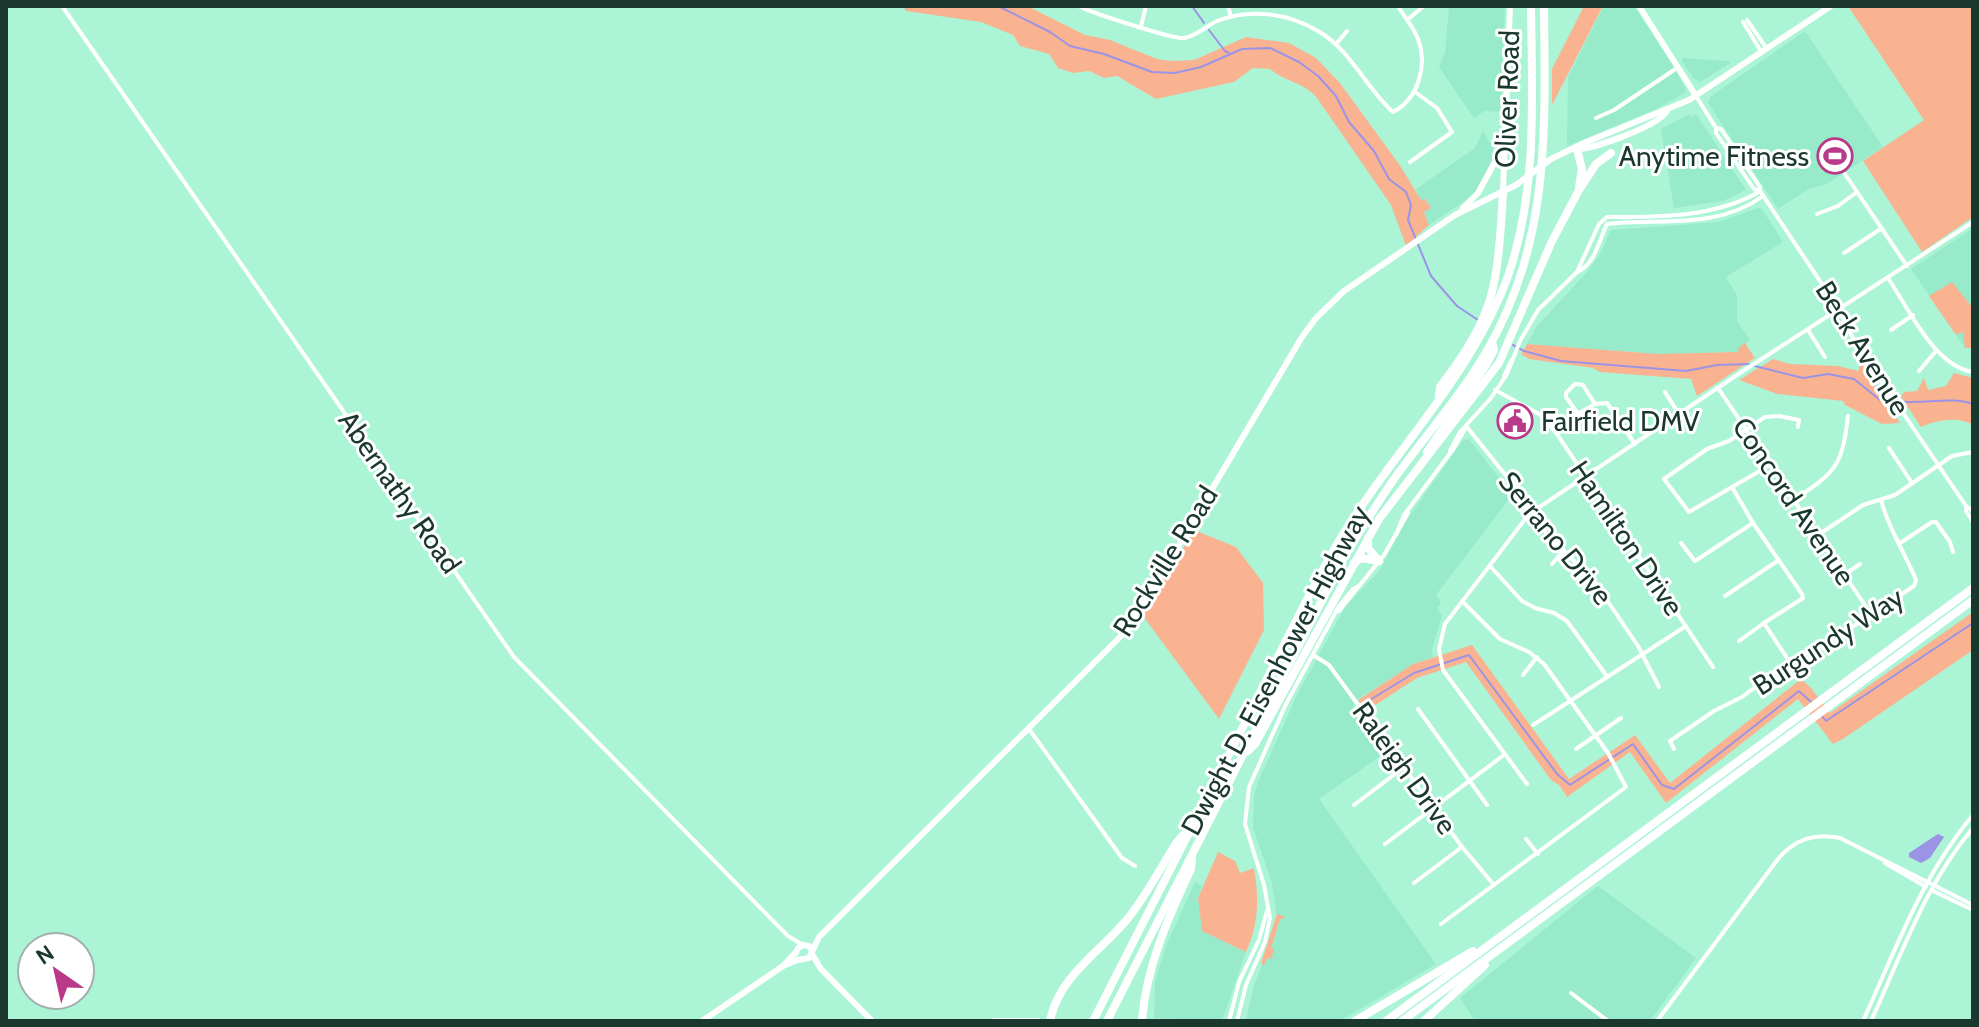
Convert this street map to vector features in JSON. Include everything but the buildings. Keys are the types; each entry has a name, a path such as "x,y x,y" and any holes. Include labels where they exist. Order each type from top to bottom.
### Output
{"highway":[{"name":"Dwight D. Eisenhower Highway","path":"1093,1021 1334,550 1380,478 1438,401 1480,332 1513,258 1528,195 1531,157 1531,6"},
{"name":"Dwight D. Eisenhower Highway","path":"1107,1021 1355,538 1392,482 1472,375 1499,329 1524,266 1535,227 1541,184 1544,149 1544,6"},
{"path":"1577,149 1582,169 1579,190"},
{"path":"1400,493 1510,352 1552,241 1596,164 1611,153"},
{"path":"1486,320 1495,273 1503,192"},
{"path":"1242,757 1255,744 1369,537 1486,365 1494,350 1492,342"},
{"path":"1369,537 1368,548 1379,561"},
{"path":"1353,564 1361,558 1379,561"},
{"path":"1402,1021 1812,713 1973,586"},
{"path":"1821,706 1973,600"},
{"path":"1386,1021 1812,713"},
{"path":"1050,1021 1056,1002 1069,981 1129,917 1177,842 1192,826"},
{"path":"1142,1021 1153,961 1191,869 1193,854"},
{"path":"1424,1021 1526,929"},
{"path":"1355,1021 1505,933"}],"main road":[{"name":"Oliver Road","path":"1503,192 1510,6"},
{"name":"Beck Avenue","path":"1639,6 1696,96"},
{"name":"Rockville Road","path":"808,956 819,937 1113,645 1135,619 1316,318 1344,291 1455,215 1526,179 1551,159 1696,96 1831,6"},
{"path":"1455,215 1478,193 1505,140"},
{"name":"Rockville Road","path":"796,952 819,937"},
{"path":"804,945 808,956 872,1021"},
{"path":"783,966 796,952 808,956"},
{"path":"702,1021 783,966 808,956"},
{"path":"994,1021 1035,1021"}],"street":[{"name":"Abernathy Road","path":"62,6 514,657 788,936 804,945"},
{"path":"1079,6 1169,37 1184,38 1231,17 1263,14 1289,18 1337,43 1393,112 1405,105 1415,92 1422,54 1418,39 1398,6"},
{"path":"1141,26 1146,6"},
{"path":"1228,6 1231,17"},
{"path":"1407,20 1424,6"},
{"path":"1745,21 1764,51"},
{"path":"1337,43 1347,31"},
{"path":"1596,118 1614,110 1679,66"},
{"path":"1410,162 1452,132 1437,108 1415,92"},
{"name":"Beck Avenue","path":"1696,96 1716,133 1839,310 1855,342 1966,506 1973,511"},
{"path":"1845,174 1907,266"},
{"path":"1817,214 1838,206 1857,192"},
{"path":"1516,339 1538,310 1577,272 1604,218 1716,210 1761,194"},
{"path":"1577,272 1589,262 1607,224 1717,217 1741,210 1761,194"},
{"path":"1527,784 1443,670 1440,655 1445,624 1532,512 1740,373 1972,225"},
{"path":"1844,253 1882,228"},
{"path":"1888,278 1936,351 1953,366 1973,372"},
{"path":"1891,330 1913,315"},
{"path":"1808,330 1825,357"},
{"path":"1919,371 1936,351"},
{"path":"1237,1021 1246,985 1265,942 1270,918 1264,885 1248,837 1246,800 1258,764 1313,655 1347,596 1379,561 1460,432 1507,374 1510,352"},
{"path":"1595,404 1580,384 1575,384 1566,393 1578,414 1595,404 1607,403 1635,444"},
{"name":"Concord Avenue","path":"1718,388 1871,614"},
{"name":"Hamilton Drive","path":"1495,390 1544,418 1557,434 1713,667"},
{"path":"1665,392 1679,414"},
{"path":"1770,465 1689,512 1664,479 1707,449 1729,441 1759,420 1773,415 1799,420 1798,427"},
{"path":"1794,500 1834,471 1848,416"},
{"name":"Serrano Drive","path":"1466,427 1547,534 1594,581 1659,687"},
{"path":"1889,448 1912,483"},
{"path":"1818,535 1863,505 1895,495 1957,454 1973,452"},
{"path":"1732,487 1803,598 1739,641"},
{"name":"Burgundy Way","path":"1674,749 1670,741 1714,711 1742,697 1789,661 1822,647 1916,582 1900,543 1887,522 1881,500"},
{"name":"Beck Avenue","path":"1966,506 1973,522"},
{"path":"1900,543 1936,522 1953,552"},
{"path":"1681,543 1695,561 1753,523"},
{"path":"1552,564 1564,550"},
{"path":"1725,596 1779,560"},
{"path":"1844,575 1860,564"},
{"path":"1490,566 1522,601 1567,621 1606,675"},
{"path":"1441,924 1626,787 1596,735 1537,657 1500,639 1462,601"},
{"path":"1764,623 1789,661"},
{"path":"1533,725 1686,626"},
{"name":"Raleigh Drive","path":"1313,655 1329,665 1462,847 1494,885"},
{"path":"1523,675 1537,657"},
{"path":"1418,709 1487,805"},
{"path":"1576,749 1621,718"},
{"path":"1029,729 1122,858 1135,866"},
{"path":"1385,844 1504,755"},
{"path":"1354,805 1404,767"},
{"path":"1871,1021 1904,929 1953,840 1973,815"},
{"path":"1863,1021 1934,888 1973,828"},
{"path":"1657,1021 1790,846 1799,841 1827,836 1840,838 1884,861 1889,867 1973,907"},
{"path":"1526,839 1538,854"},
{"path":"1414,883 1462,847"},
{"path":"1229,1021 1239,982 1259,940 1267,911"},
{"name":"Abernathy Road","path":"788,936 796,952"},
{"path":"1571,993 1608,1021"}],"shaded area":[{"path":"903,6 1027,6 1085,35 1110,40 1157,59 1171,61 1194,60 1246,37 1289,43 1316,58 1340,83 1421,200 1425,199 1431,208 1424,212 1429,225 1406,246 1391,205 1317,98 1270,69 1253,68 1234,82 1156,99 1117,76 1104,78 1089,71 1073,73 1058,68 1049,54 1020,46 1013,35 981,22 906,11"},
{"path":"1449,6 1505,6 1501,112 1484,111 1474,118 1439,67 1445,53"},
{"path":"1584,6 1603,6 1552,105 1552,69"},
{"path":"1604,6 1634,6 1671,62 1685,93 1656,109 1567,146 1568,77"},
{"path":"1848,6 1973,6 1973,217 1922,252 1863,161 1924,120"},
{"path":"1805,31 1883,147 1827,184 1808,189 1778,209 1708,103 1710,97"},
{"path":"1683,58 1732,62 1700,82 1694,79"},
{"path":"1689,114 1691,117 1696,114 1746,190 1723,201 1674,208 1661,129"},
{"path":"1483,131 1496,152 1476,192 1429,225 1416,189 1475,148"},
{"path":"1762,209 1783,242 1726,277 1737,296 1737,321 1750,340 1739,347 1739,352 1658,354 1527,344 1537,326 1587,272 1611,230 1719,222"},
{"path":"1973,228 1973,348 1965,348 1911,269"},
{"path":"1952,282 1973,308 1973,348 1965,348 1963,332 1956,335 1929,296"},
{"path":"1745,343 1755,358 1697,396 1691,379 1600,372 1593,368 1529,359 1521,354 1527,344 1658,354 1738,352"},
{"path":"1773,359 1790,364 1838,366 1858,371 1861,363 1900,423 1882,424 1845,405 1843,401 1777,394 1739,380"},
{"path":"1954,373 1973,378 1973,425 1947,420 1921,427 1901,397 1904,392 1917,391 1924,378 1928,390 1946,386"},
{"path":"1469,439 1512,495 1436,595 1441,603 1437,608 1442,616 1432,649 1433,657 1413,664 1358,699 1353,707 1386,752 1319,799 1436,964 1340,1021 1246,1021 1254,985 1273,938 1277,918 1272,883 1253,828 1254,796 1258,782 1297,695 1345,607 1379,571 1408,518 1463,440"},
{"path":"1194,530 1236,547 1263,583 1264,630 1219,719 1143,616"},
{"path":"1973,612 1973,650 1843,739 1833,744 1798,699 1666,803 1630,752 1567,797 1551,780 1466,662 1417,678 1366,711 1358,700 1413,664 1472,645 1569,779 1635,735 1670,783 1801,679 1830,713"},
{"path":"1938,834 1944,837 1930,858 1921,863 1909,857 1909,853"},
{"path":"1218,852 1235,861 1240,873 1254,868 1257,911 1246,952 1202,931 1198,898"},
{"path":"1195,882 1202,886 1198,898 1202,931 1246,952 1222,1021 1154,1018 1155,981 1166,946"},
{"path":"1598,886 1696,958 1650,1021 1475,1021 1460,998"},
{"path":"1277,914 1284,919 1280,919 1271,948 1274,950 1271,959 1267,958 1264,966 1261,963"}],"waterway":[{"path":"998,6 1050,32 1070,46 1104,54 1152,72 1175,73 1201,67 1242,49 1270,48 1299,62 1318,76 1336,96 1349,122 1374,151 1389,179 1406,192 1411,205 1408,220 1431,276 1457,306 1478,320"},
{"path":"1192,6 1204,23"},
{"path":"1209,30 1229,53"},
{"path":"1513,345 1561,361 1686,371 1717,365 1749,364"},
{"path":"1755,366 1803,378 1828,374 1854,379 1880,400 1891,400"},
{"path":"1897,401 1973,404"},
{"path":"1822,716 1826,721 1973,623"},
{"path":"1365,703 1414,673 1469,655 1557,774 1570,785 1633,744 1662,785 1674,789 1799,691 1811,702"}],"place":[{"name":"Anytime Fitness","path":"1835,156"},
{"name":"Fairfield DMV","path":"1515,421"}]}
